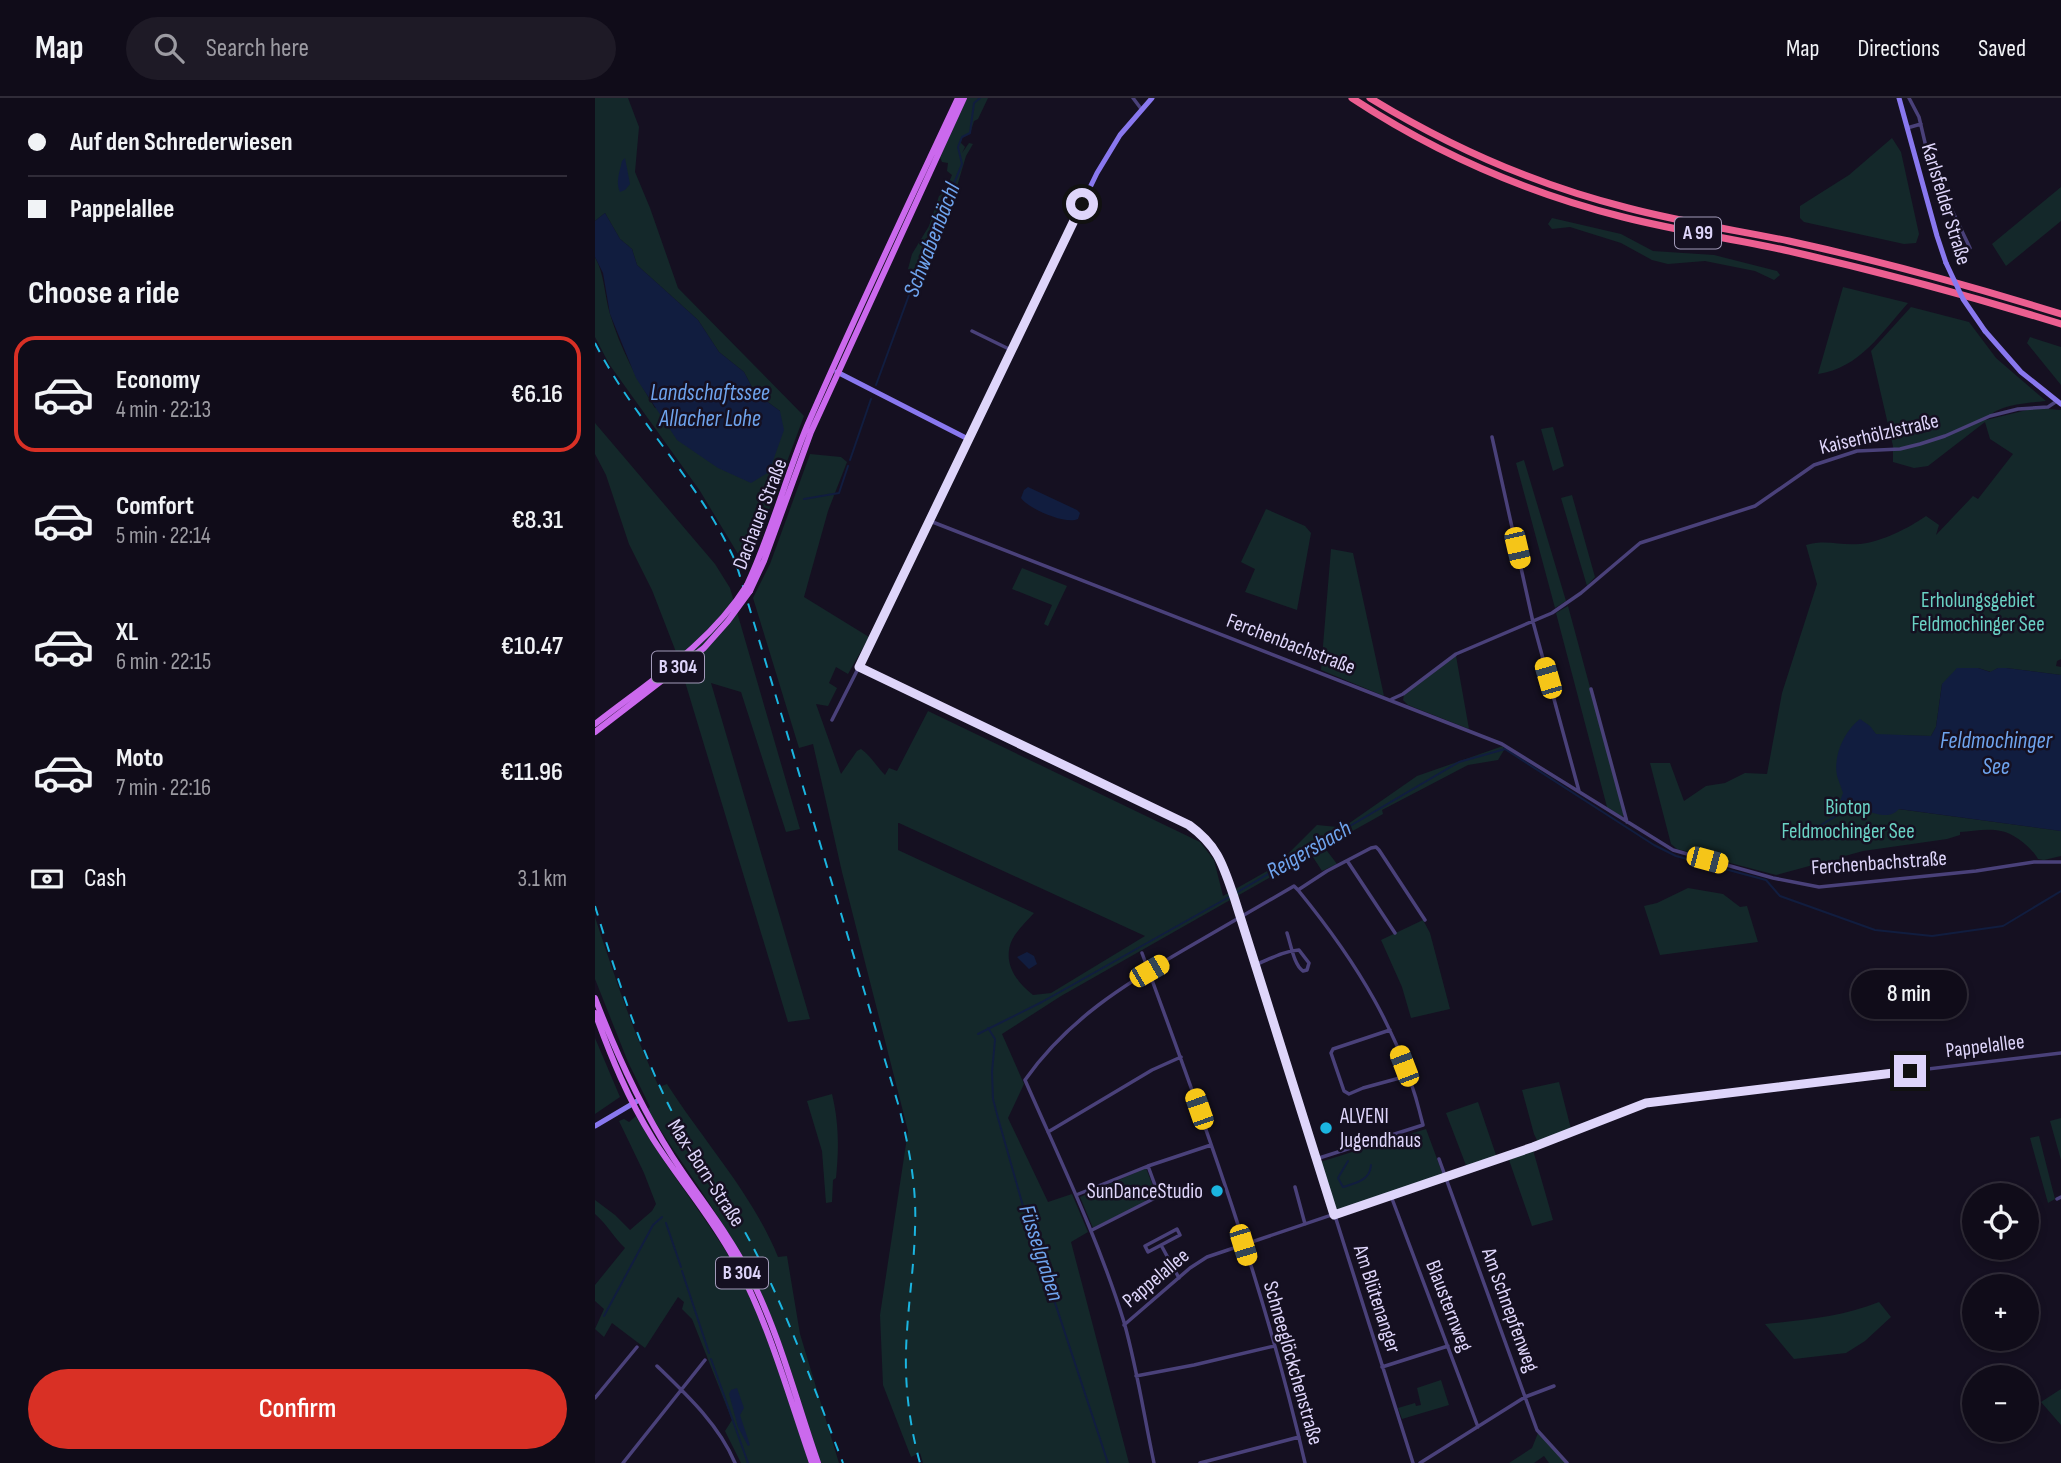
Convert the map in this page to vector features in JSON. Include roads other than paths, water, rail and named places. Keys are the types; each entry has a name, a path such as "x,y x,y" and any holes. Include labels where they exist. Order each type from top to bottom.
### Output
{"highway":[{"name":"A 99","path":"1352,98 1407,131 1471,163 1583,206 1656,225 1784,250 1894,276 2061,324"},
{"name":"A 99","path":"1370,98 1475,155 1588,197 1895,266 2061,314"}],"main road":[{"name":"Dachauer Straße","path":"595,732 704,648 728,621 764,561 779,514 835,371 958,98"},
{"name":"Dachauer Straße","path":"835,371 964,98"},
{"name":"Dachauer Straße","path":"595,724 701,642 748,588"},
{"name":"B 304","path":"595,998 636,1101"},
{"name":"B 304","path":"595,1013 615,1067 636,1101"},
{"name":"Max-Born-Straße","path":"636,1101 653,1139 723,1240 744,1278 762,1319 812,1463"},
{"name":"Max-Born-Straße","path":"636,1101 727,1236 748,1273 775,1337 818,1463"}],"street":[{"path":"1133,98 1142,110"},
{"path":"832,720 1102,163 1120,135 1151,98"},
{"name":"Karlsfelder Straße","path":"1899,98 1937,236 1963,299 1985,331 2015,366 2059,402"},
{"name":"Karlsfelder Straße","path":"1909,98 1921,124 1930,164 1970,248"},
{"path":"1907,128 1921,124"},
{"path":"972,331 1011,351"},
{"path":"835,371 968,439"},
{"name":"Kaiserhölzlstraße","path":"1391,700 1401,696 1456,654 1533,622 1572,599 1640,543 1755,506 1814,465 1857,452 1900,449 1920,444 1990,416 2018,409 2048,407 2059,402"},
{"path":"1492,437 1533,622 1579,792"},
{"name":"Ferchenbachstraße","path":"930,521 1502,744 1661,844 1685,855 1797,884 1819,887 1976,871 2033,862 2061,862"},
{"name":"Am Blütenanger","path":"859,667 1189,825 1204,836 1219,855 1234,895 1412,1463"},
{"path":"1591,689 1627,822"},
{"path":"1401,696 1402,704"},
{"path":"1298,890 1376,847 1425,920"},
{"path":"1347,861 1395,933"},
{"path":"1154,1463 1125,1325 1092,1230 1025,1080 1061,1035 1102,1001 1294,886 1329,927 1375,997 1408,1076 1423,1125 1316,1158"},
{"path":"1255,965 1293,950 1301,952 1309,963 1307,970 1298,968 1293,950 1287,933"},
{"name":"Schneeglöckchenstraße","path":"1142,953 1211,1144 1274,1346 1305,1463"},
{"path":"1390,1030 1332,1049 1344,1091 1349,1094 1408,1076"},
{"name":"Pappelallee","path":"1125,1325 1202,1260 1533,1147 1646,1103 2061,1053"},
{"path":"1048,1132 1152,1070 1181,1057"},
{"path":"595,1126 636,1101"},
{"path":"1076,1195 1211,1144"},
{"name":"Am Schnepfenweg","path":"1439,1159 1539,1433 1567,1463"},
{"path":"1092,1230 1159,1196 1148,1166"},
{"path":"1295,1187 1305,1224"},
{"name":"Blausternweg","path":"1391,1196 1478,1427"},
{"path":"1177,1229 1180,1235 1161,1245 1148,1252 1145,1246 1177,1229"},
{"path":"1161,1245 1179,1278"},
{"path":"1136,1376 1274,1346"},
{"path":"1382,1367 1448,1346"},
{"path":"595,1398 637,1347"},
{"path":"623,1463 705,1360"},
{"path":"657,1366 720,1434 735,1463"},
{"path":"1420,1463 1525,1397 1554,1386"},
{"path":"1200,1463 1299,1437"}],"water":[{"path":"625,158 630,184 620,192 618,176"},
{"name":"Landschaftssee Allacher Lohe","path":"605,213 620,239 632,249 637,265 698,320 719,352 744,372 755,393 780,411 784,430 769,472 751,483 718,468 677,440 636,378 610,314 603,273 595,257 595,221"},
{"path":"1028,487 1077,510 1080,513 1078,519 1057,518 1032,507 1021,498"},
{"name":"Feldmochinger See","path":"1957,668 1978,668 1990,672 2006,668 2061,675 2061,831 1899,809 1890,815 1864,811 1835,814 1843,793 1836,768 1838,752 1854,724 1860,719 1876,734 1931,736 1936,727 1942,684"},
{"path":"1027,952 1034,956 1037,964 1029,969 1017,957"},
{"path":"737,1388 744,1408 740,1415 750,1445 748,1446 738,1427 729,1394"}],"waterway":[{"name":"Schwabenbächl","path":"876,385 916,276 962,164 958,147 962,137 970,133 974,103 980,98"},
{"name":"Schwabenbächl","path":"850,460 871,399"},
{"name":"Schwabenbächl","path":"804,499 839,493 848,466"},
{"name":"Reigersbach","path":"978,1034 1042,1002 1229,897 1459,762 1505,749 1654,845 1676,856 1766,880 1780,896 1875,930 1932,936 2003,926 2061,891"},
{"path":"1809,832 1836,816"},
{"name":"Füsselgraben","path":"988,1028 995,1039"},
{"name":"Füsselgraben","path":"995,1040 993,1099 998,1118 1023,1206 1108,1463"},
{"path":"1348,1161 1338,1178 1343,1187 1365,1178 1371,1165"},
{"path":"604,1316 653,1225 662,1217"},
{"path":"666,1223 681,1267"},
{"path":"682,1271 709,1353"},
{"path":"711,1359 748,1463"}],"railway":[{"path":"595,343 629,399 704,505 736,563 899,1107 915,1198 906,1380 913,1436 920,1463"},
{"path":"595,906 622,991 667,1102 766,1273 843,1463"}],"place":[{"name":"ALVENI Jugendhaus","path":"1326,1128"},
{"name":"SunDanceStudio","path":"1217,1191"}],"park label":[{"name":"Erholungsgebiet Feldmochinger See","path":"1978,612"},
{"name":"Biotop Feldmochinger See","path":"1848,819"}]}
